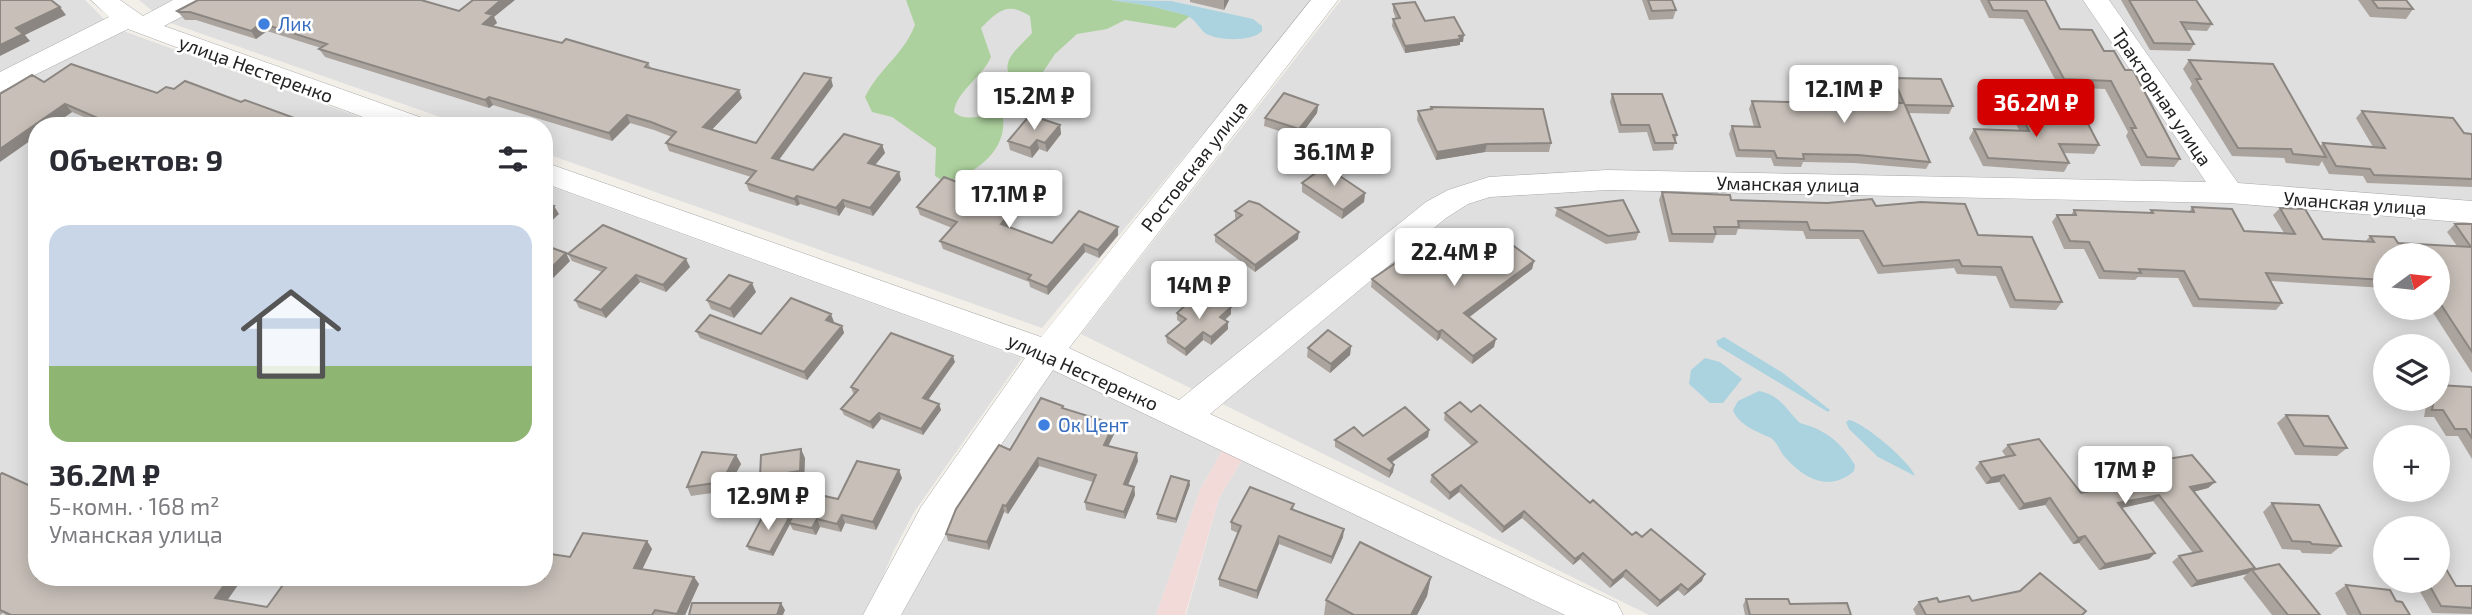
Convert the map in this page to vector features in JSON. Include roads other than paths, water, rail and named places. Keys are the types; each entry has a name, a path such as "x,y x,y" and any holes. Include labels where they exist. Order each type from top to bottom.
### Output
{"street":[{"name":"улица Нестеренко","path":"104,0 135,22 391,117"},
{"path":"0,83 135,22 193,0"},
{"name":"Ростовская улица","path":"881,615 907,562 948,490 1046,352 1325,0"},
{"name":"Тракторная улица","path":"2096,0 2229,194"},
{"name":"улица Нестеренко","path":"553,175 1046,352 1604,615"},
{"name":"Уманская улица","path":"1183,416 1436,210 1458,197 1489,187 1607,180 2229,194 2472,212"}],"water":[{"path":"1111,0 1171,1 1253,19 1262,26 1262,31 1243,39 1218,38 1205,33 1188,16"},
{"path":"1724,337 1783,373 1830,410 1828,412 1718,346 1716,341"},
{"path":"1705,358 1720,362 1742,379 1723,403 1710,403 1689,384 1691,370"},
{"path":"1759,391 1773,396 1800,423 1832,438 1850,457 1855,465 1854,471 1845,478 1826,482 1799,471 1771,438 1744,424 1733,410 1738,401"},
{"path":"1846,422 1856,422 1886,444 1915,476 1878,457 1849,429"}],"place":[{"name":"Лик","path":"264,24"},
{"name":"Ок Цент","path":"1044,425"}]}
